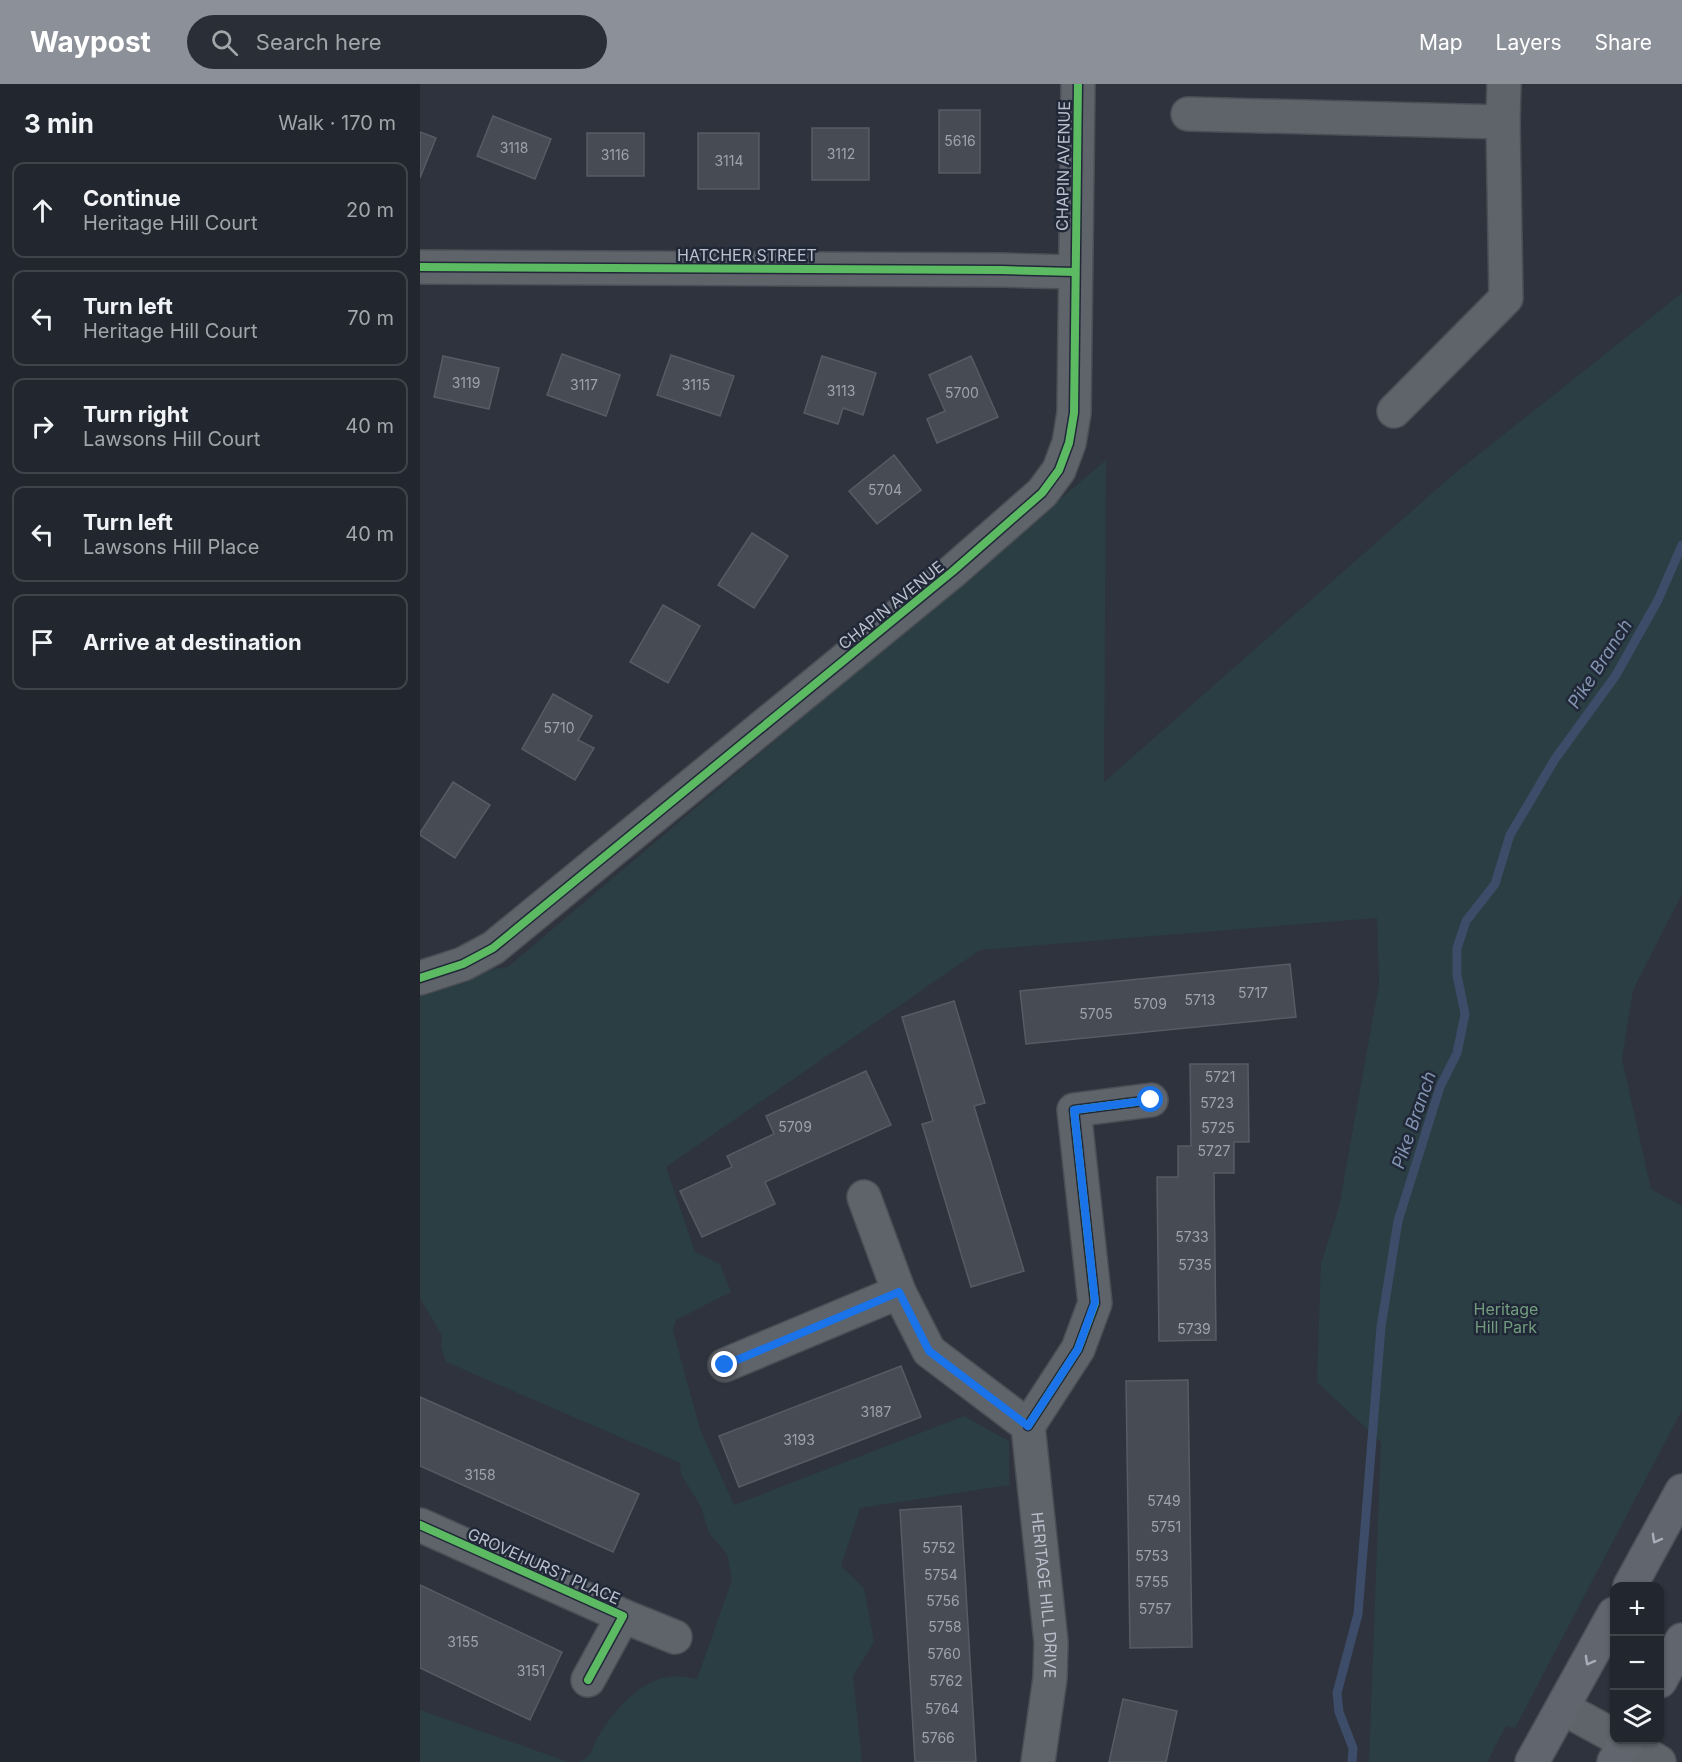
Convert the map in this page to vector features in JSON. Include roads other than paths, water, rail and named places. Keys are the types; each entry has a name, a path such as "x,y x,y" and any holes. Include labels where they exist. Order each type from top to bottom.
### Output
{"main road":[{"path":"1633,1582 1682,1491"},
{"path":"1532,1762 1610,1621"},
{"path":"1664,1672 1682,1640"}],"street":[{"name":"CHAPIN AVENUE","path":"420,978 463,964 493,948 953,571 1042,493 1059,470 1069,443 1074,412 1078,84"},
{"path":"1394,411 1506,298 1504,84"},
{"path":"1188,114 1503,122"},
{"name":"HATCHER STREET","path":"420,267 1075,272"},
{"path":"864,1197 899,1292 929,1351 1028,1426 1078,1349 1095,1302 1074,1110 1151,1100"},
{"path":"725,1365 899,1292"},
{"name":"HERITAGE HILL DRIVE","path":"1028,1426 1051,1642 1050,1678 1038,1762"},
{"name":"GROVEHURST PLACE","path":"420,1525 675,1637"},
{"name":"GROVEHURST PLACE","path":"588,1680 623,1616"},
{"path":"1563,1708 1610,1737"},
{"path":"1621,1744 1659,1762"}],"waterway":[{"name":"Pike Branch","path":"1352,1762 1353,1748 1339,1712 1337,1693 1358,1614 1381,1327 1398,1221 1440,1087 1457,1053 1465,1014 1457,975 1457,948 1466,921 1495,884 1510,835 1555,759 1616,675 1658,600 1682,545"}],"park label":[{"name":"Heritage Hill Park","path":"1506,1318"}]}
